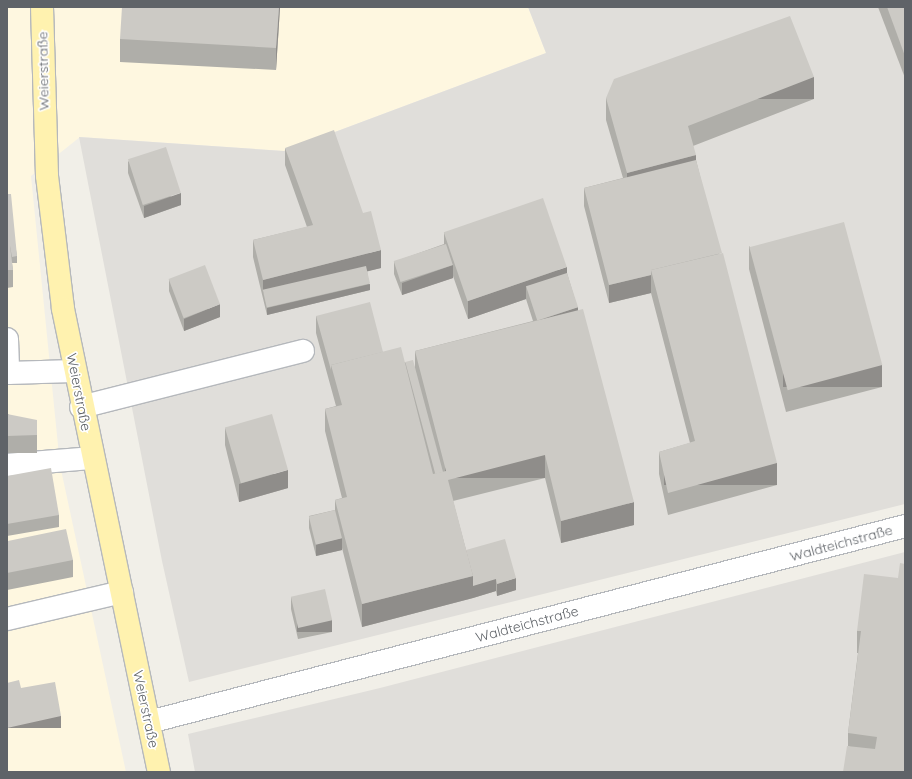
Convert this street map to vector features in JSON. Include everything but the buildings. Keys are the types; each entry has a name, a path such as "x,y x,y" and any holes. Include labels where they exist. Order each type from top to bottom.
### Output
{"main road":[{"name":"Weierstraße","path":"42,7 47,176 63,310 81,407 122,592 159,772"}],"street":[{"path":"7,339 8,373 74,371"},
{"path":"81,407 303,350"},
{"path":"7,465 92,458"},
{"name":"Waldteichstraße","path":"149,722 905,526"},
{"path":"7,619 122,592"}],"shaded area":[{"path":"7,7 528,7 546,53 284,151 80,137 31,176 60,465 126,772 7,772"},
{"path":"528,7 905,7 905,504 189,682 162,561 79,137 284,151 546,53"},
{"path":"905,552 905,772 195,772 188,734 380,688"}]}
